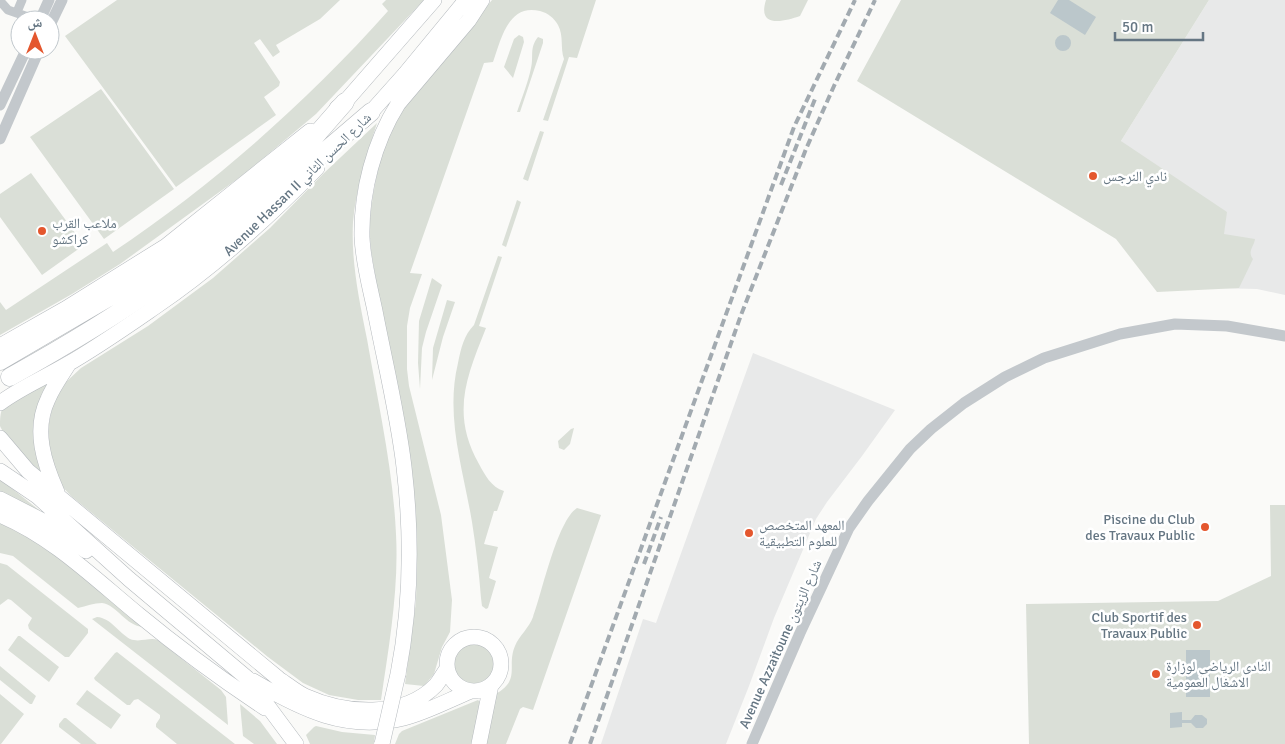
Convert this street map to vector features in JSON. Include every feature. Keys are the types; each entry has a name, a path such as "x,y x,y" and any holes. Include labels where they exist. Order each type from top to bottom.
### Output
{"highway":[{"name":"Avenue Hassan II شارع الحسن الثاني","path":"0,346 65,309 166,246 345,102 434,0"},
{"name":"Avenue Hassan II شارع الحسن الثاني","path":"0,403 68,364 156,307 204,272 267,217 371,112 466,0"},
{"path":"382,744 398,674 406,602 408,513 404,466 365,263 362,236 363,212 378,144 391,115 398,104 469,20 482,0"},
{"path":"0,361 132,283 202,234 311,141 345,102"},
{"path":"10,377 69,344 162,283 257,209 371,112"},
{"path":"59,496 47,469 40,436 43,415 48,399 68,364"},
{"path":"0,438 22,465 279,679 304,695 329,704 355,709 402,706 415,701 437,684 447,668"},
{"path":"0,471 37,496 129,579 247,678 298,707 328,718 354,722 374,722 406,717 471,691 485,689 497,680 502,665 501,656 497,649 492,643 481,637 467,637 455,644 448,655 447,668 449,675 458,686 471,691"},
{"path":"0,499 47,523 129,579"},
{"path":"0,515 46,539 154,628 233,687 274,714"},
{"path":"247,678 296,744"},
{"path":"479,744 491,686"}],"street":[{"path":"0,1 8,12 22,0"},
{"path":"0,105 21,60"},
{"path":"0,139 35,60"},
{"name":"Avenue Azzaitoune شارع الزيتون","path":"752,744 849,528 907,453 931,429 964,403 1005,377 1044,358 1120,334 1175,324 1228,326 1285,336"}],"shaded area":[{"path":"117,0 340,0 320,19 276,45 280,52 273,57 260,39 254,43 280,82 279,86 264,97 276,115 176,187 65,36"},
{"path":"386,0 424,0 316,114 247,172 120,264 0,335 0,302 6,310 107,243 113,252 187,199 258,140 325,77 388,11 382,4"},
{"path":"492,0 596,0 577,58 569,57 548,121 543,120 564,59 560,29 555,20 548,14 529,10 513,18 508,25 493,62 484,63 410,273 422,274 410,308 407,326 409,386 441,515 452,600 450,632 442,647 434,674 424,686 405,684 416,601 416,527 408,447 380,306 369,226 379,164 387,139 399,116 415,93"},
{"path":"766,0 808,0 800,16 773,21 765,15"},
{"name":"نادي النرجس","path":"901,0 1209,0 1121,141 1227,212 1224,234 1255,239 1251,251 1253,259 1239,288 1157,292 1116,239 857,81"},
{"path":"1058,0 1069,0 1096,17 1085,35 1050,13"},
{"path":"1209,0 1285,0 1285,295 1257,289 1215,288 1121,141"},
{"path":"519,35 523,37 524,42 513,78 504,67 514,39"},
{"path":"1063,35 1071,43 1063,51 1055,43"},
{"path":"538,37 543,39 543,43 520,112 517,112 527,85 532,64 532,52"},
{"path":"101,89 174,189 104,239 30,137"},
{"path":"377,123 362,172 357,197 353,222 353,252 392,485 397,555 393,617 381,700 358,700 329,695 303,683 268,657 71,496 58,482 51,464 47,433 53,404 66,382 81,368 148,326 213,278 270,228"},
{"path":"540,131 544,132 528,181 523,179"},
{"name":"ملاعب القرب كراكشو","path":"31,173 84,245 42,275 0,217 0,194"},
{"path":"517,200 521,202 506,247 502,245"},
{"path":"498,256 502,257 479,326 486,328 473,363 464,396 465,429 470,446 492,484 504,491 497,511 494,511 484,544 498,547 489,578 496,581 488,608 486,609 482,606 472,522 457,442 453,403 454,383 465,337 474,325"},
{"path":"432,278 442,285 422,348 420,389 418,363 419,321"},
{"path":"447,300 455,302 443,337 432,380 433,348"},
{"name":"المعهد المتخصص للعلوم التطبيقية","path":"753,353 895,410 816,519 774,618 726,744 601,744 643,619 656,623"},
{"path":"54,380 43,398 45,477 7,437 0,426 0,416 3,407"},
{"path":"574,428 570,444 564,450 559,448 558,441"},
{"path":"0,479 63,529 0,493"},
{"name":"النادي الرياضي لوزارة الاشغال العمومية","path":"1270,505 1285,505 1285,744 1029,744 1026,604 1218,601 1271,576"},
{"path":"577,508 601,515 533,710 523,707 520,709 506,744 486,744 494,695 508,684 511,678 515,646 533,617 551,558 563,527"},
{"path":"0,521 55,552 143,627 137,626 112,607 102,603 78,608 13,556 0,553"},
{"path":"0,563 7,565 88,629 88,633 69,657 65,657 29,629 28,625 32,618 11,600 8,599 0,605"},
{"path":"97,617 107,620 130,639 158,640 221,690 226,697 228,725 92,619"},
{"path":"18,636 59,667 49,682 8,650"},
{"path":"474,643 489,649 495,664 489,679 474,685 459,679 453,664 459,649"},
{"path":"1186,650 1210,650 1210,697 1186,697"},
{"path":"117,652 235,744 177,744 156,727 160,715 138,699 127,705 95,680 94,678"},
{"path":"0,666 36,696 32,704 0,680"},
{"path":"87,690 121,715 111,729 76,704"},
{"path":"0,694 24,714 1,744 0,744"},
{"path":"478,700 480,702 472,744 395,744 402,731"},
{"path":"240,704 260,721 277,744 254,744 243,736"},
{"path":"1182,712 1182,720 1191,720 1195,715 1202,715 1207,719 1207,724 1203,728 1196,728 1191,723 1182,723 1182,727 1170,728 1170,713"},
{"path":"64,718 97,744 81,744 59,727"},
{"path":"316,726 342,732 375,735 374,744 310,744 306,735"}],"railway":[{"path":"570,744 794,127 855,0"},
{"path":"590,744 741,315 806,149 875,0"},
{"path":"781,185 815,99"},
{"path":"644,564 661,517"}],"place":[{"name":"نادي النرجس","path":"1093,176"},
{"name":"ملاعب القرب كراكشو","path":"42,231"},
{"name":"Piscine du Club des Travaux Public","path":"1205,527"},
{"name":"المعهد المتخصص للعلوم التطبيقية","path":"749,533"},
{"name":"Club Sportif des Travaux Public","path":"1197,625"},
{"name":"النادي الرياضي لوزارة الاشغال العمومية","path":"1156,674"}]}
